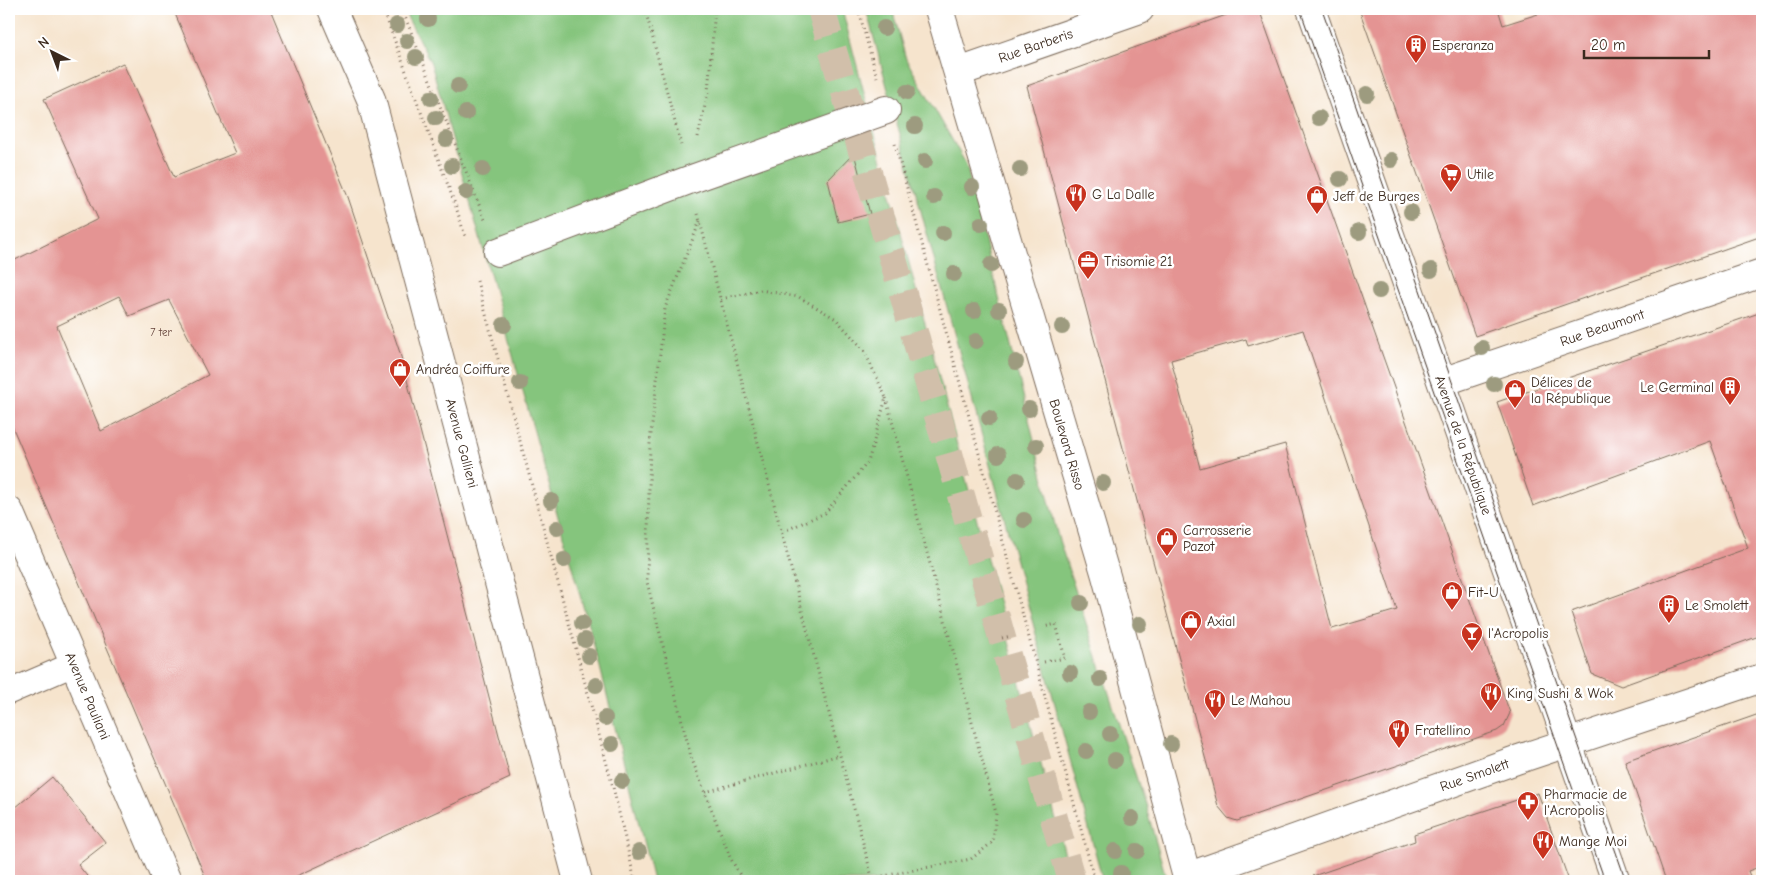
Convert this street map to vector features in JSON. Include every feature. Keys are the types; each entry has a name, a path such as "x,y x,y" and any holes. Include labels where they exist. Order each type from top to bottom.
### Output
{"street":[{"name":"Avenue Gallieni","path":"332,9 371,99 576,880"},
{"name":"Boulevard Risso","path":"939,9 1106,576 1188,879"},
{"name":"Rue Barberis","path":"959,72 1140,9"},
{"name":"Avenue de la République","path":"1312,9 1616,881"},
{"path":"498,252 689,180 886,110"},
{"name":"Rue Beaumont","path":"1442,382 1762,273"},
{"name":"Avenue Pauliani","path":"9,511 167,881"},
{"name":"Rue Smolett","path":"1188,879 1568,744 1762,678"}],"lane":[{"path":"9,692 74,664"}],"path":[{"path":"383,9 466,239"},
{"path":"402,9 498,252"},
{"path":"645,9 873,880 971,859 993,842 996,814 886,398 864,350 836,319 799,297 761,290 721,299"},
{"path":"689,180 708,92 715,9"},
{"path":"858,9 1095,881"},
{"path":"700,220 666,308 650,443 647,582 691,758 730,857 743,881"},
{"path":"476,276 608,768 635,881"},
{"path":"784,531 825,513 868,462 886,398"},
{"path":"1044,627 1056,624 1065,658 1044,662"},
{"path":"1002,638 1011,636"},
{"path":"705,792 840,755"}],"green space":[{"path":"403,9 842,9 1072,881 653,881 600,667 431,63"},
{"path":"866,9 892,9 906,59 966,164 1058,537 1146,807 1167,881 1103,881"}],"building":[{"path":"173,9 270,9 348,197 400,353 510,778 286,881 207,881 9,419 9,263 98,219 44,99 123,63 174,177 235,153","holes":["119,296 129,316 169,300 208,375 101,431 57,326"]},
{"path":"1243,9 1259,9 1510,713 1504,726 1497,731 1237,821 1228,818 1218,806 1027,86","holes":["1303,330 1397,610 1332,629 1285,444 1200,468 1171,360 1246,339 1248,346"]},
{"path":"1359,9 1498,9 1503,25 1554,9 1762,9 1762,236 1475,336"},
{"path":"854,153 870,214 838,222 828,180"},
{"path":"1762,312 1762,635 1621,686 1592,674 1571,612 1748,548 1710,441 1533,506 1497,402"},
{"path":"1762,713 1762,866 1748,871 1752,881 1666,881 1625,761"},
{"path":"52,777 106,843 78,865 91,881 9,881 9,813"},
{"path":"1538,793 1569,881 1314,881 1313,876 1415,841 1414,834"}],"tunnel":[{"path":"821,9 1072,881"}],"tram line":[{"path":"1300,9 1605,881"},
{"path":"1322,9 1626,881"}],"place":[{"name":"Esperanza","path":"1416,64"},
{"name":"Utile","path":"1451,193"},
{"name":"G La Dalle","path":"1076,213"},
{"name":"Jeff de Burges","path":"1317,215"},
{"name":"Trisomie 21","path":"1088,280"},
{"name":"Andréa Coiffure","path":"400,388"},
{"name":"Le Germinal","path":"1730,406"},
{"name":"Délices de la République","path":"1515,409"},
{"name":"Carrosserie Pazot","path":"1167,557"},
{"name":"Fit-U","path":"1452,611"},
{"name":"Le Smolett","path":"1669,624"},
{"name":"Axial","path":"1191,640"},
{"name":"l'Acropolis","path":"1472,652"},
{"name":"King Sushi & Wok","path":"1491,712"},
{"name":"Le Mahou","path":"1215,719"},
{"name":"Fratellino","path":"1399,749"},
{"name":"Pharmacie de l'Acropolis","path":"1528,821"},
{"name":"Mange Moi","path":"1543,860"}]}
